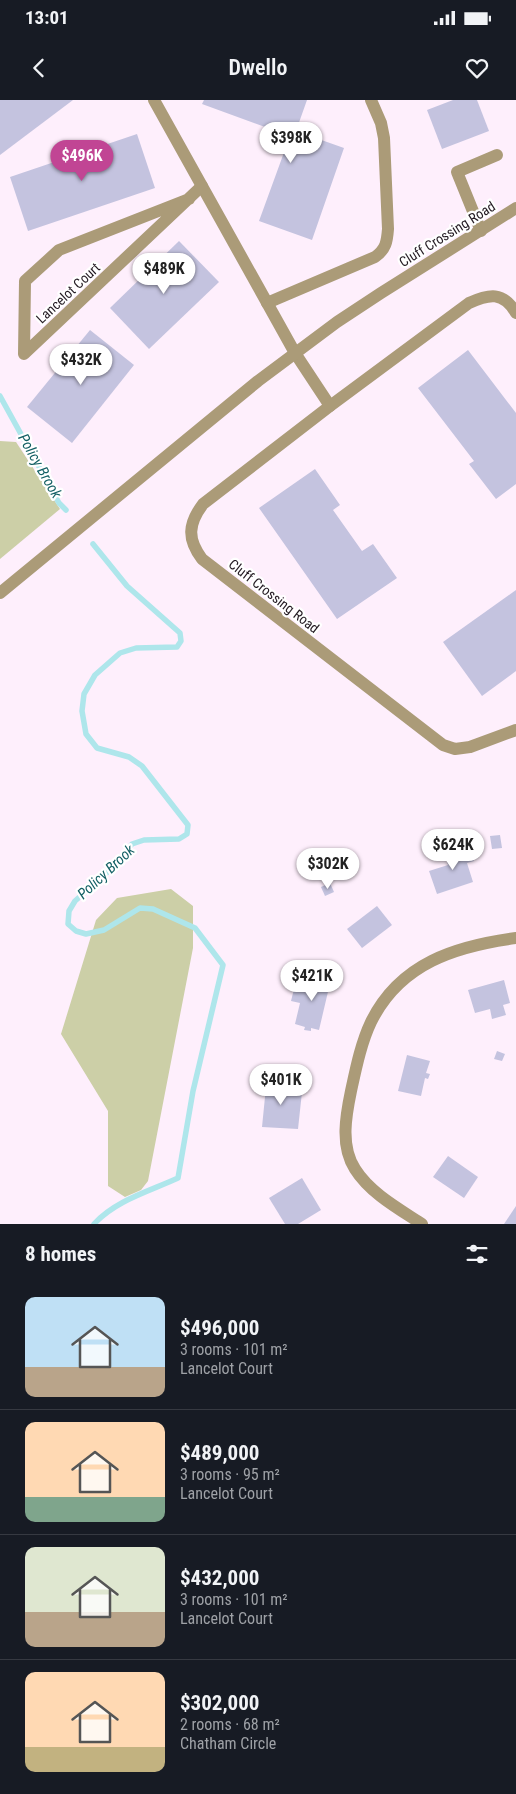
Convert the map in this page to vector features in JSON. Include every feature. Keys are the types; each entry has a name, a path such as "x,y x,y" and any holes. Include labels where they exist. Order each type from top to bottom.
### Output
{"street":[{"path":"154,100 295,353 330,406"},
{"path":"267,302 375,257 384,250 388,242 384,138 381,123 371,100"},
{"path":"481,230 457,172 497,154"},
{"name":"Lancelot Court","path":"189,199 59,250 25,281 24,354 168,219 189,199 202,186"},
{"name":"Cluff Crossing Road","path":"0,593 258,381 295,353 381,293 516,208"},
{"name":"Cluff Crossing Road","path":"516,313 506,300 495,296 481,298 469,304 330,406 202,504 194,515 191,526 192,540 196,551 202,559 443,745 455,749 470,747 516,730"},
{"path":"422,1224 369,1185 354,1168 346,1148 347,1109 363,1043 372,1021 384,1001 398,984 416,969 456,950 486,942 516,938"}],"green space":[{"path":"0,441 16,442 60,509 0,559"},
{"path":"171,889 193,906 193,948 148,1181 141,1190 125,1197 108,1186 108,1111 61,1034 96,920 117,898"}],"building":[{"path":"0,100 73,100 0,155"},
{"path":"204,100 307,100 296,131 344,148 312,240 259,221 290,136 202,104"},
{"path":"453,100 477,100 489,131 442,149 427,110"},
{"path":"137,134 155,188 28,231 10,177"},
{"path":"179,241 219,282 149,349 110,308"},
{"path":"90,330 134,365 72,443 27,407"},
{"path":"468,350 516,413 516,484 496,499 469,464 474,461 418,388"},
{"path":"315,469 340,505 333,510 362,551 373,544 397,578 337,619 259,508"},
{"path":"516,590 516,671 482,696 443,642"},
{"path":"500,835 502,848 492,849 490,836"},
{"path":"460,848 461,852 470,849 474,861 467,863 473,882 437,894 429,871 448,865 444,853"},
{"path":"330,883 334,892 325,896 321,887"},
{"path":"377,906 392,925 362,948 347,929"},
{"path":"307,973 331,979 319,1030 311,1028 311,1031 304,1030 305,1027 295,1024 300,1003 291,1001 294,989 303,991"},
{"path":"504,980 510,1003 503,1005 506,1015 492,1019 490,1009 475,1013 468,990"},
{"path":"497,1051 505,1054 502,1061 494,1059"},
{"path":"407,1055 430,1061 426,1073 430,1074 428,1079 425,1078 421,1096 398,1091"},
{"path":"272,1075 283,1076 281,1090 302,1092 298,1129 262,1127 266,1087 271,1088"},
{"path":"448,1156 478,1177 464,1198 433,1177"},
{"path":"302,1178 321,1210 298,1224 285,1224 269,1198"},
{"path":"516,1206 516,1224 504,1224"}],"waterway":[{"name":"Policy Brook","path":"0,396 59,503 66,510"},
{"name":"Policy Brook","path":"93,544 127,586 180,633 181,641 177,647 136,648 120,653 95,675 84,694 82,711 86,734 97,748 129,757 142,766 188,825 187,834 179,839 144,840 132,844 111,869 75,901 69,911 68,924 76,931 86,934 104,930 140,908 153,909 195,928 223,965 193,1091 178,1178 123,1202 94,1224"}]}
